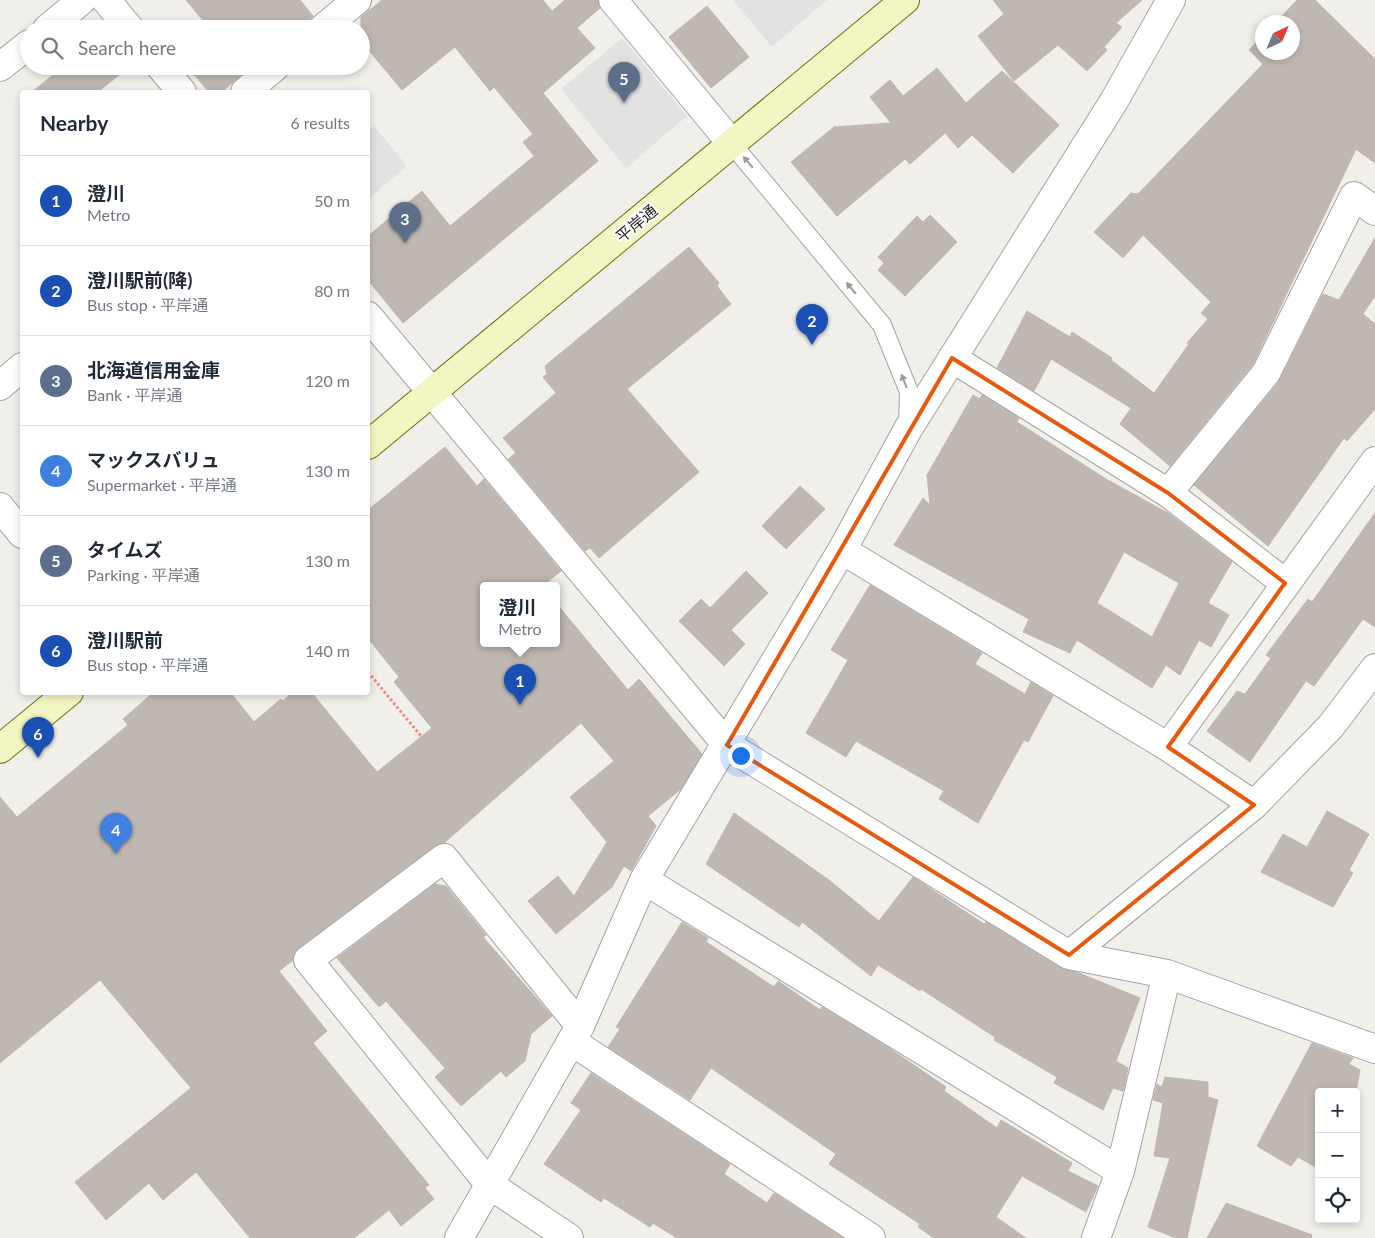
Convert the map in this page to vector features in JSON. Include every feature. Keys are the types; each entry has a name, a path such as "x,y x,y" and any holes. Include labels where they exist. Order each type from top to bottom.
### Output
{"street":[{"path":"58,20 82,0"},
{"path":"106,0 123,20"},
{"path":"333,20 357,0"},
{"path":"612,0 732,144"},
{"name":"平岸通","path":"370,443 905,0"},
{"path":"459,1238 575,1034 644,880 727,745 842,550 908,429 1114,101 1171,0"},
{"path":"0,67 20,51"},
{"path":"168,75 180,90"},
{"path":"247,90 265,75"},
{"path":"1168,493 1266,373 1354,196 1375,212"},
{"path":"370,318 727,745 1069,955 1167,974 1375,1049"},
{"path":"952,358 1168,493 1285,583"},
{"path":"0,386 20,369"},
{"path":"1168,748 1285,583 1375,461"},
{"path":"0,507 20,532"},
{"path":"842,550 1168,748 1254,805"},
{"path":"1069,955 1254,805 1331,726 1375,668"},
{"path":"0,750 65,695"},
{"path":"568,1238 490,1185 308,960 444,858 575,1034 871,1238"},
{"path":"644,880 1120,1171"},
{"path":"1096,1238 1120,1171 1167,974"}],"lane":[{"path":"732,144 882,325 909,392 908,429"}],"path":[{"path":"370,674 421,736"}],"highlighted area":[{"path":"952,358 1168,493 1285,583 1168,747 1254,805 1069,955 727,745"}],"shaded area":[{"path":"733,0 827,0 772,47"},
{"path":"622,38 687,116 626,168 561,89"},
{"path":"374,126 407,166 370,197 370,129"}],"building":[{"path":"186,0 300,0 313,16 308,20 203,20"},
{"path":"382,0 543,0 552,11 565,0 598,0 600,8 577,28 595,48 543,93 598,161 403,323 370,282 370,234 422,191 450,226 534,156 523,142 533,134 494,87 490,91 455,47 402,90 370,52 370,20 361,20 361,17"},
{"path":"993,0 1142,0 1116,23 1122,27 1104,47 1107,50 1087,71 1058,45 1014,81 978,36 1004,14"},
{"path":"1297,0 1315,0 1375,59 1375,163 1356,149 1253,364 1170,466 1120,424 1131,408 1051,359 1034,391 997,368 1027,311 1070,337 1072,332 1112,358 1111,360 1154,393 1189,344 1187,343 1208,319 1201,313 1211,302 1143,235 1123,258 1094,232 1131,193 1138,194 1263,64 1259,60 1300,60 1300,15 1283,15"},
{"path":"707,6 749,57 711,88 669,37"},
{"path":"1255,44 1255,56 1249,50"},
{"path":"937,68 966,103 1002,71 1059,125 1013,173 972,135 958,148 945,133 910,164 905,159 837,216 791,162 834,127 891,123 870,97 890,80 903,96"},
{"path":"53,75 119,75 100,90 34,90"},
{"path":"194,75 241,75 224,90 207,90"},
{"path":"930,215 957,242 905,296 878,270 884,263 878,257 917,216 923,222"},
{"path":"1375,238 1375,296 1363,314 1375,324 1375,409 1347,441 1344,438 1268,546 1194,485 1278,383 1323,294 1339,300"},
{"path":"689,247 719,283 717,286 731,304 627,389 699,472 599,558 590,548 585,551 508,459 516,453 503,438 556,393 543,377 547,374 545,366"},
{"path":"973,395 980,399 982,395 1019,418 1017,422 1106,479 1168,513 1232,562 1208,603 1229,615 1211,647 1199,640 1180,675 1166,665 1152,688 1077,640 1070,653 1023,632 1029,619 894,545 923,498 930,505 927,475","holes":["1124,552 1179,583 1152,637 1097,603"]},
{"path":"445,447 477,486 484,479 561,571 547,582 480,582 480,647 560,647 560,608 628,690 639,679 702,754 681,789 648,816 656,826 631,871 624,866 612,887 556,934 528,901 558,876 574,896 607,842 570,797 614,761 581,723 444,843 435,846 299,948 294,954 293,960 279,971 327,1031 313,1043 429,1185 425,1188 434,1199 401,1226 389,1210 354,1238 250,1238 196,1172 163,1200 149,1183 106,1220 75,1182 191,1088 100,980 0,1063 0,797 17,817 128,725 123,719 151,695 232,695 254,722 281,699 283,701 290,695 313,695 377,772 432,728 394,682 399,677 370,641 370,508"},
{"path":"800,486 825,509 786,549 762,526"},
{"path":"1375,513 1375,627 1363,619 1314,686 1306,681 1250,762 1207,731 1237,691 1245,694 1271,658 1266,655 1308,599 1312,602"},
{"path":"746,571 768,593 731,630 745,644 724,666 679,621 701,599 710,608"},
{"path":"870,585 982,653 975,664 1025,694 1031,682 1053,696 1028,742 1024,740 978,823 939,799 944,791 856,741 846,757 806,733 848,660 831,650"},
{"path":"1327,811 1369,834 1349,870 1353,873 1333,907 1261,872 1283,834 1307,847"},
{"path":"734,813 829,880 879,921 913,877 984,924 986,922 1061,968 1079,973 1140,998 1116,1061 1128,1068 1123,1091 1113,1088 1103,1110 1054,1083 1057,1077 994,1040 995,1037 921,989 920,991 878,965 871,976 802,922 799,927 706,864"},
{"path":"435,884 446,886 486,935 483,937 552,1016 531,1034 525,1061 506,1077 501,1071 461,1106 435,1077 445,1068 386,1001 379,1007 337,958"},
{"path":"682,922 708,938 706,942 774,987 778,981 820,1010 822,1007 886,1046 946,1087 944,1091 997,1128 1001,1120 1072,1163 1068,1171 1098,1186 1086,1212 1022,1176 996,1217 1026,1238 934,1238 918,1227 920,1224 829,1164 836,1154 711,1068 690,1100 608,1047 620,1029 616,1027"},
{"path":"1312,1043 1353,1058 1349,1064 1360,1070 1357,1088 1315,1088 1315,1167 1298,1157 1291,1166 1257,1146"},
{"path":"591,1073 730,1164 724,1174 767,1203 774,1193 843,1238 677,1238 653,1223 650,1227 604,1198 601,1202 544,1164 581,1110 571,1103"},
{"path":"1165,1077 1208,1082 1208,1097 1218,1100 1187,1238 1176,1238 1148,1227 1170,1158 1154,1156 1163,1103 1153,1100 1157,1084 1162,1087"},
{"path":"1226,1203 1312,1235 1311,1238 1207,1238"}],"place":[{"name":"タイムズ","path":"624,103"},
{"name":"北海道信用金庫","path":"405,243"},
{"name":"澄川駅前(降)","path":"812,345"},
{"name":"澄川","path":"520,705"},
{"name":"澄川駅前","path":"38,758"},
{"name":"マックスバリュ","path":"116,854"}]}
